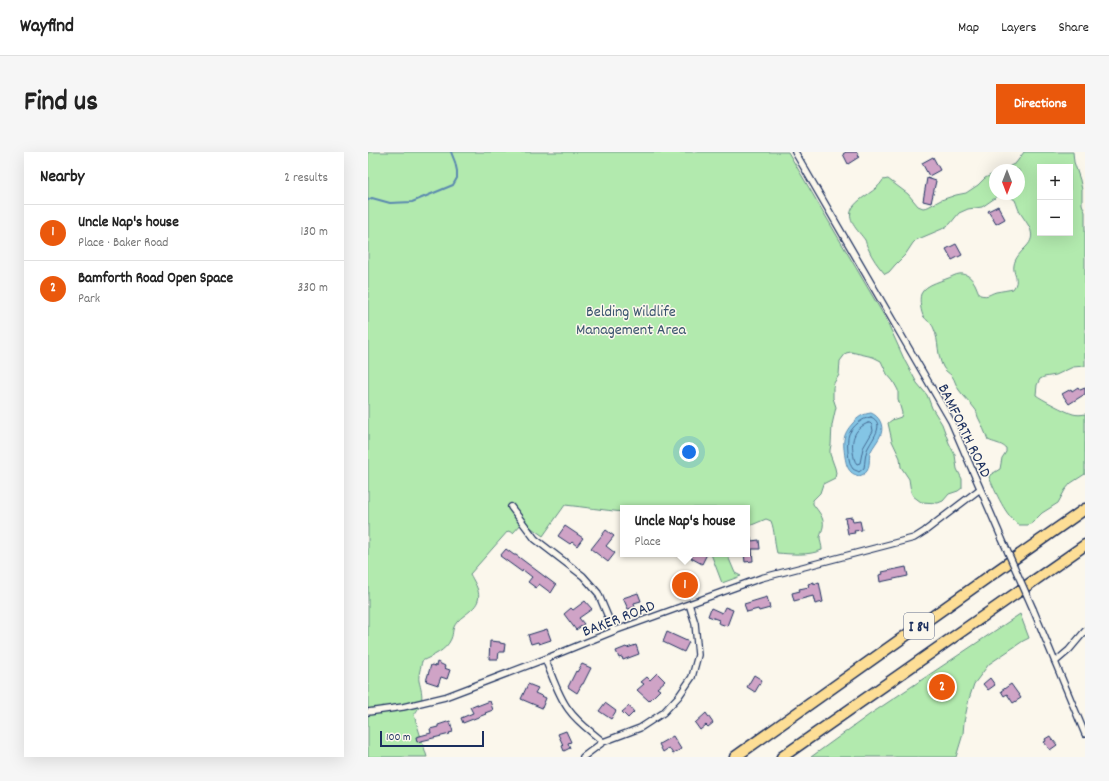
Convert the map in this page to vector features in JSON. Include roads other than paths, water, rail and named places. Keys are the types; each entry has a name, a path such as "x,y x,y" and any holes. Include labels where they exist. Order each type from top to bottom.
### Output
{"highway":[{"name":"I 84","path":"735,757 1085,509"},
{"name":"I 84","path":"782,757 1085,545"}],"street":[{"name":"BAMFORTH ROAD","path":"795,152 951,422 1085,734"},
{"name":"BAKER ROAD","path":"368,712 404,707 444,697 614,631 761,578 914,538 926,531 980,488"},
{"path":"511,507 535,538 583,576 598,594 614,631"},
{"path":"583,757 603,742 640,728 663,713 679,696 692,677 698,655 695,623 689,604"},
{"path":"1055,662 1069,650 1085,631"},
{"path":"545,659 562,698 569,710 603,742"}],"water":[{"path":"871,413 880,421 882,431 870,453 867,471 859,476 852,473 848,467 844,452 844,439 849,427 859,417"}],"waterway":[{"path":"368,200 372,198 390,203 412,202 453,185 457,178 457,171 451,152"}],"place":[{"name":"Uncle Nap's house","path":"685,585"},
{"name":"Bamforth Road Open Space","path":"942,687"}],"park label":[{"name":"Belding Wildlife Management Area","path":"631,319"}]}
